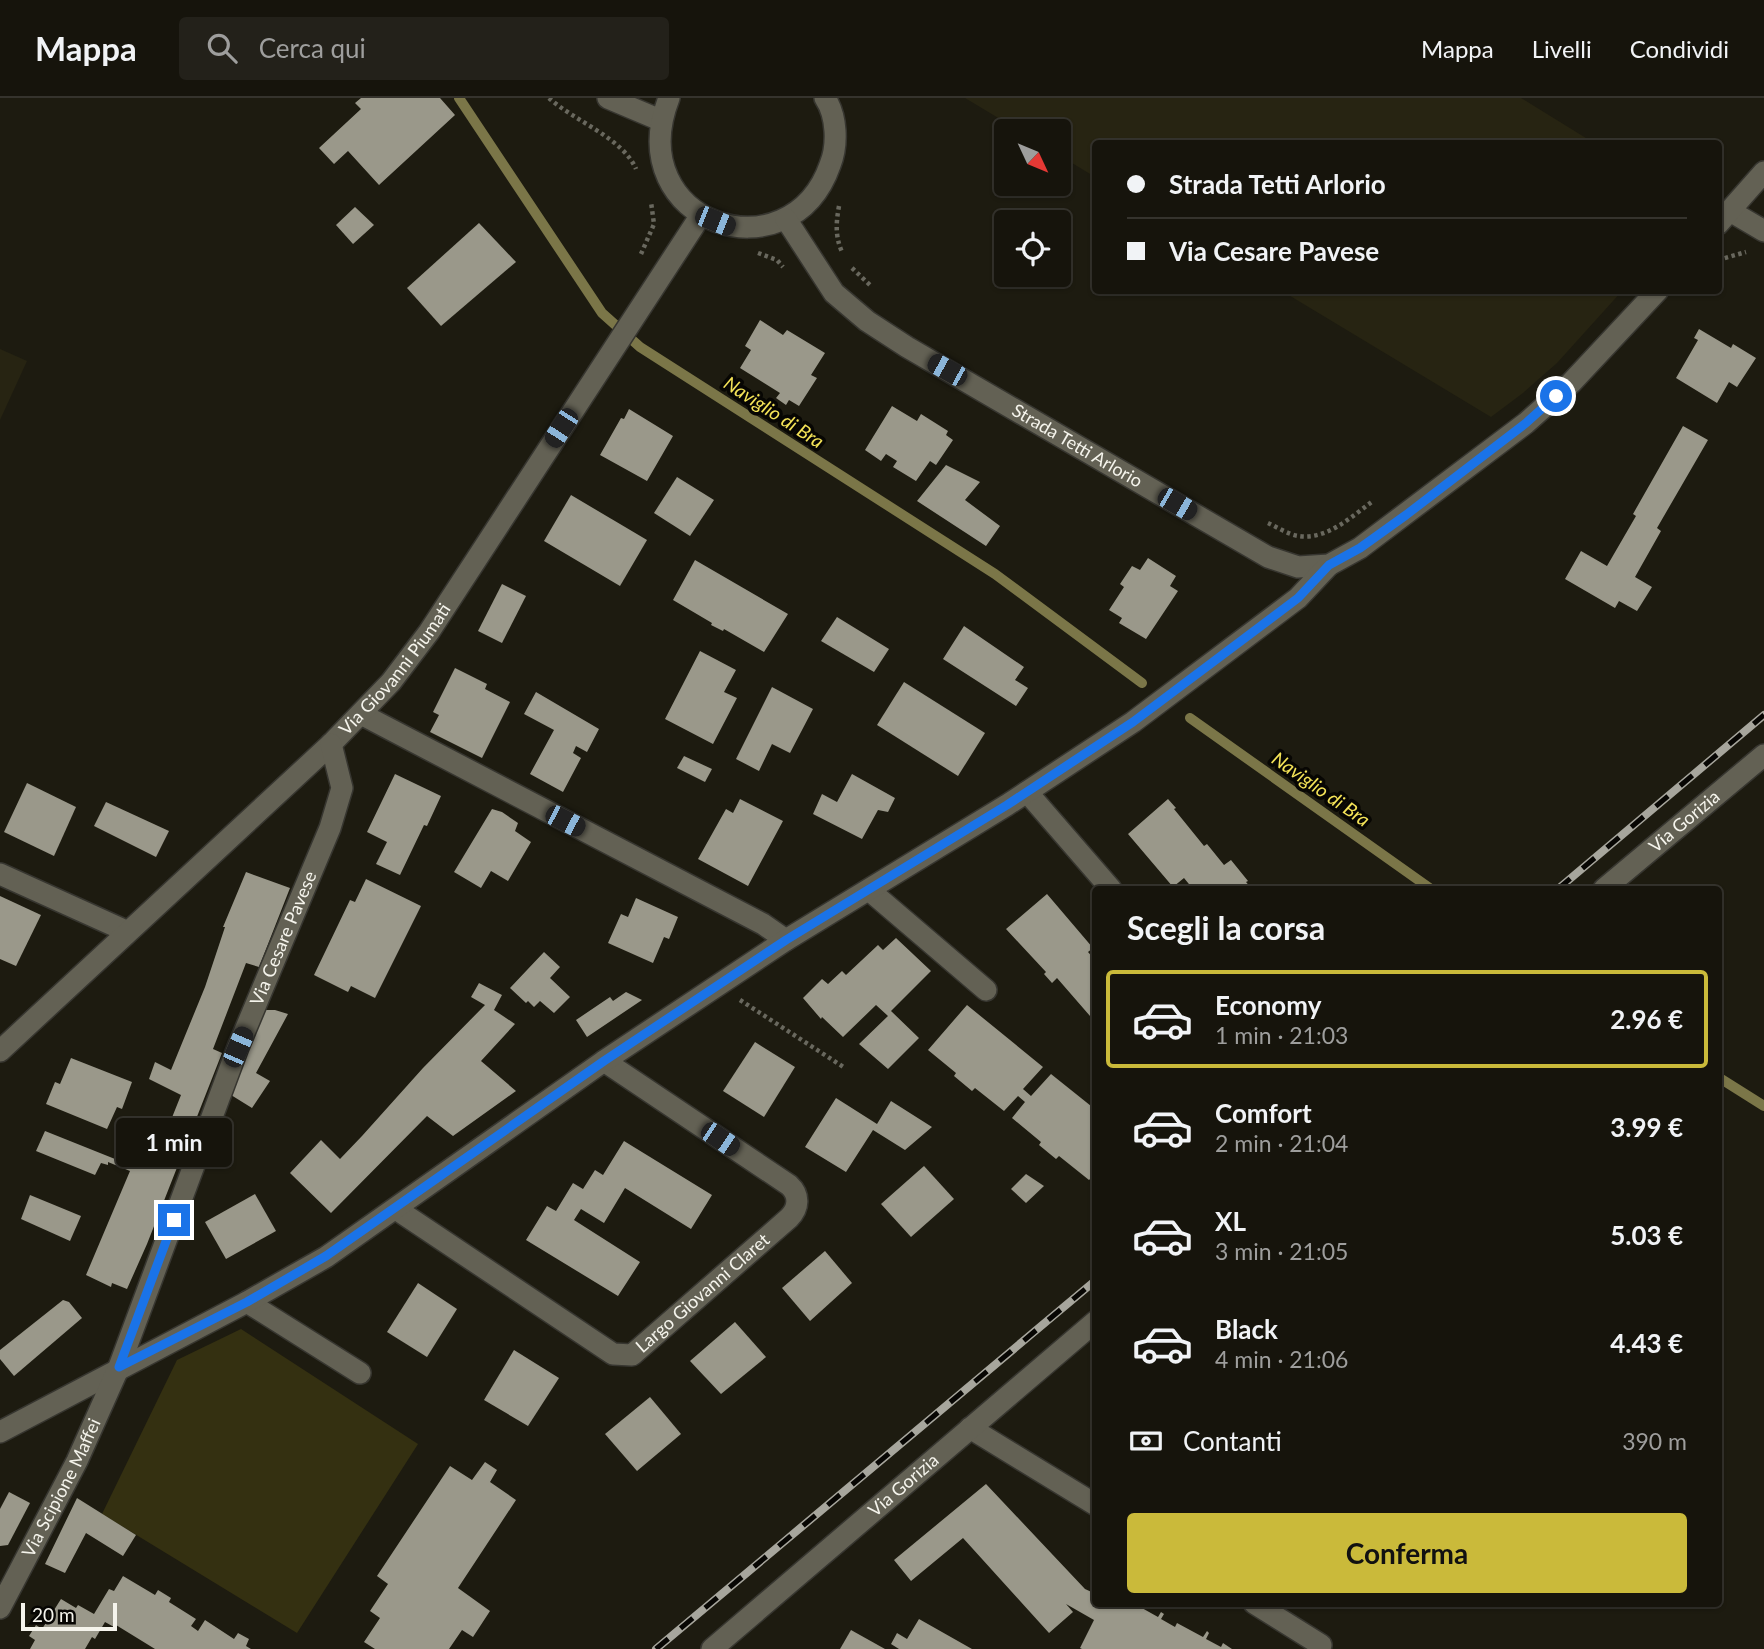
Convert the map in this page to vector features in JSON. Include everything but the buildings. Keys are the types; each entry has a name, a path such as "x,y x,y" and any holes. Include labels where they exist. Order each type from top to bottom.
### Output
{"street":[{"path":"608,98 660,120"},
{"path":"669,98 660,120 659,148 665,175 680,198 701,215 728,226 758,227 786,219 808,204 825,182 834,156 835,129 825,98"},
{"path":"1764,172 1724,217 1764,232"},
{"name":"Via Giovanni Piumati","path":"0,1051 331,744 391,682 429,632 701,215"},
{"name":"Strada Tetti Arlorio","path":"786,219 834,293 867,321 907,347 1268,556 1298,567 1329,565 1360,548 1406,515 1526,423 1571,383 1654,294"},
{"path":"0,1432 247,1302 326,1256 604,1061 786,940 1027,792 1133,722 1298,598 1329,565"},
{"path":"361,714 763,924 786,940"},
{"name":"Via Cesare Pavese","path":"119,1367 238,1047 330,828 342,788 331,744"},
{"name":"Via Gorizia","path":"1608,886 1764,755"},
{"path":"1027,792 1108,886"},
{"path":"0,874 126,932"},
{"path":"869,890 986,990"},
{"name":"Largo Giovanni Claret","path":"396,1209 612,1354 632,1355 794,1214 797,1201 794,1189 789,1185 604,1061"},
{"path":"247,1302 360,1373"},
{"name":"Via Gorizia","path":"721,1647 1092,1324"},
{"name":"Via Scipione Maffei","path":"0,1608 77,1461 119,1367"},
{"path":"970,1428 1092,1504"},
{"path":"1261,1607 1321,1644"}],"path":[{"path":"840,202 836,221 837,241 847,264 878,292"},
{"path":"1722,259 1745,252 1753,253"},
{"path":"1263,521 1298,536 1324,533 1339,526 1380,496 1390,499 1406,515"},
{"path":"718,986 845,1068"}],"shaded area":[{"path":"965,98 1521,98 1589,140 1092,140 1092,175 1071,162 1071,119 1000,119"},
{"path":"1287,294 1619,294 1557,363 1491,417"},
{"path":"0,349 27,361 0,420"},
{"path":"241,1329 418,1444 297,1633 102,1514 177,1360"}],"waterway":[{"name":"Naviglio di Bra","path":"459,98 602,313 640,347 995,574 1142,683"},
{"name":"Naviglio di Bra","path":"1190,718 1427,886"},
{"name":"Naviglio di Bra","path":"1722,1080 1764,1106"}],"railway":[{"path":"1562,886 1764,715"},
{"path":"656,1649 1092,1283"}],"route":[{"path":"174,1220 119,1367 247,1302 326,1256 604,1061 786,940 1007,805 1133,722 1298,598 1329,565 1360,548 1406,515 1526,423 1556,396"}]}
